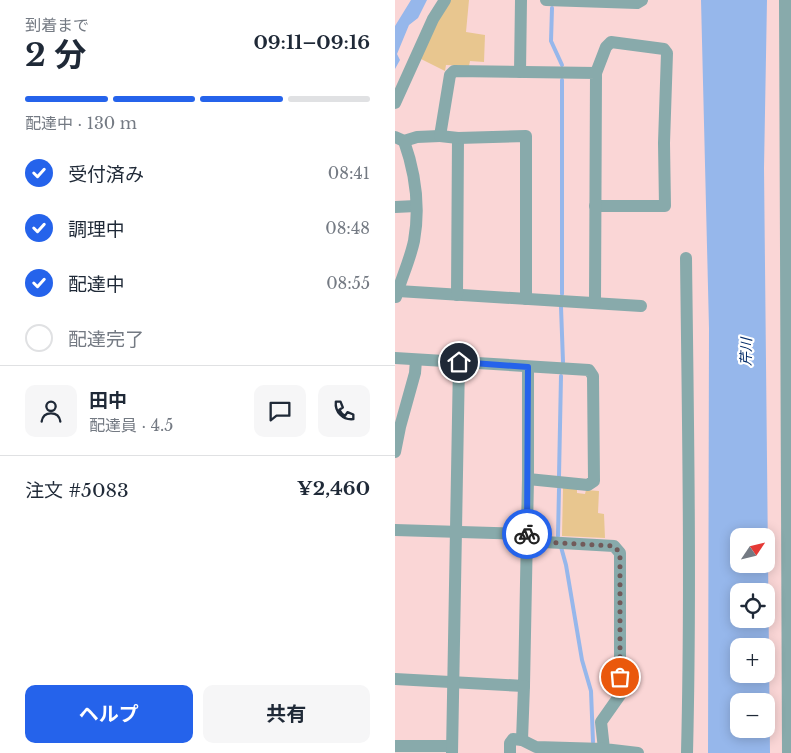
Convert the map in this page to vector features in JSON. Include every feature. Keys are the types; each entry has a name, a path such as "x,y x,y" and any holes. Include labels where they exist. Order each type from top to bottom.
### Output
{"street":[{"path":"395,103 433,19 445,0"},
{"path":"519,72 521,0"},
{"path":"546,0 637,3 642,0"},
{"path":"785,0 789,748"},
{"path":"595,206 665,206 664,143 667,53 664,49 611,42 596,73 595,206 595,303"},
{"path":"441,136 450,75 454,71 596,73"},
{"path":"525,298 526,136 458,138 441,136 399,139 411,160 417,222 413,243 396,295 457,294 641,306"},
{"path":"457,294 458,138"},
{"path":"395,207 416,206"},
{"path":"686,258 689,495 687,753"},
{"path":"395,358 589,370 593,376 593,481 588,485 528,479"},
{"path":"395,452 399,427 415,372 416,360"},
{"path":"395,746 452,750 459,362"},
{"path":"522,740 528,479 528,367"},
{"path":"395,530 455,531 614,546 620,553 620,695 601,722 603,750"},
{"path":"395,679 524,686"},
{"path":"509,753 510,743 513,739 522,740 537,750 603,750 638,753"}],"shaded area":[{"path":"450,0 469,0 466,32 485,35 484,62 470,61 469,66 446,65 445,71 421,59 436,24"},
{"path":"563,488 577,489 577,493 585,494 586,490 599,491 598,513 604,514 605,538 562,536"}],"water":[{"path":"411,0 427,0 418,18 409,25 397,54 400,60 395,69 395,26"},
{"name":"芹川","path":"701,0 767,0 764,168 768,528 730,528 730,573 768,573 768,583 730,583 730,628 769,628 769,638 730,638 730,683 769,683 769,693 730,693 730,738 770,738 770,753 708,753 709,328"}],"waterway":[{"path":"552,8 551,41 562,65"},
{"path":"562,80 562,294"},
{"path":"561,307 563,362"},
{"path":"559,476 561,376"},
{"path":"558,536 559,489"},
{"path":"561,547 566,565 582,660 591,691 593,742"}],"way so far":[{"path":"527,534 527,541 614,546 620,553 620,677"}],"route":[{"path":"459,362 528,367 527,534"}]}
